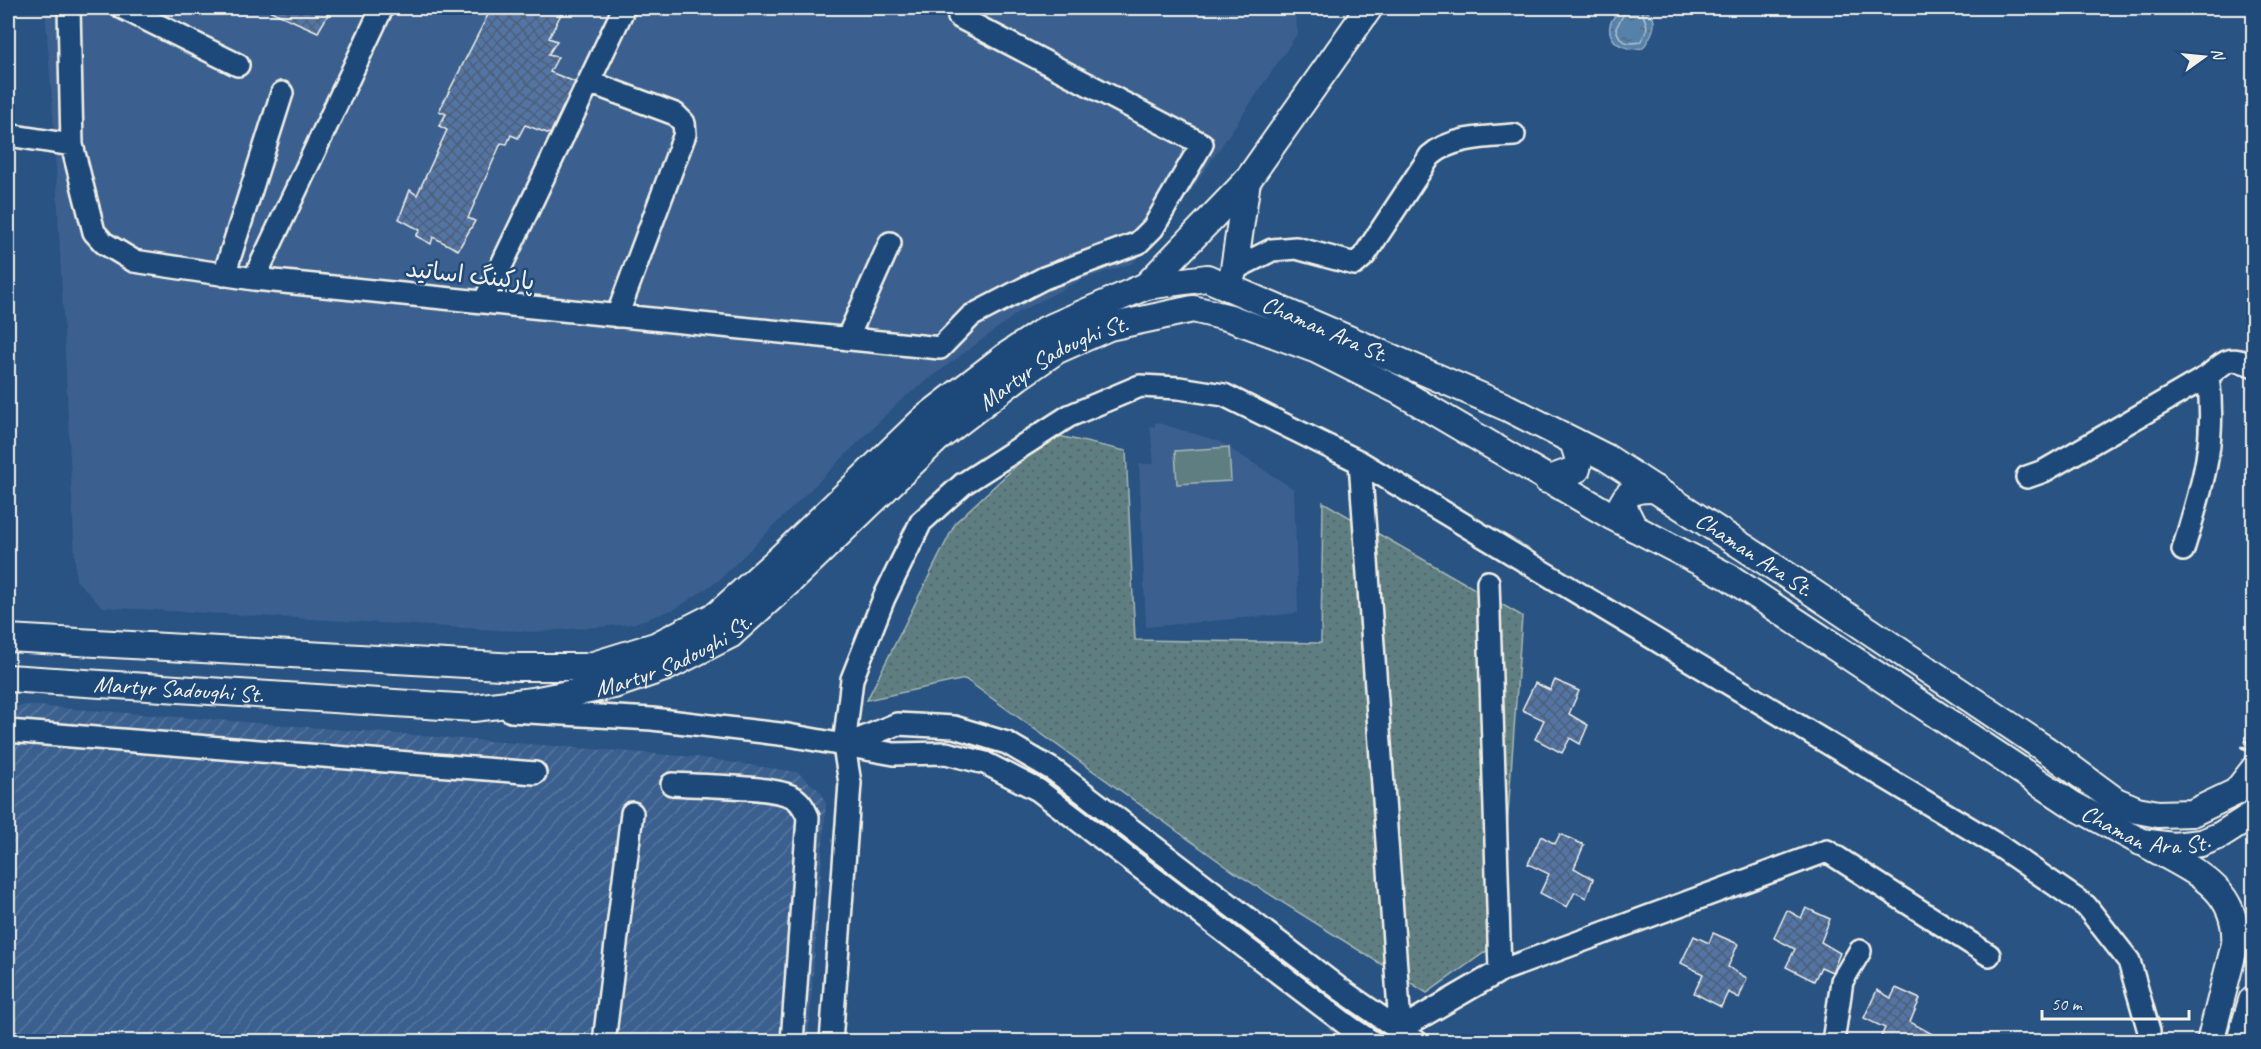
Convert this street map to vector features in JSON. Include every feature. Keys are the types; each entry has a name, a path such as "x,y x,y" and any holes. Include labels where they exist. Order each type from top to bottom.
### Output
{"highway":[{"path":"2242,1041 2253,1001"}],"main road":[{"path":"1146,286 1247,181 1369,8"},
{"path":"1231,278 1247,181"},
{"name":"Martyr Sadoughi St.","path":"8,638 518,667 587,667 655,646 718,614 924,419 1045,330 1146,286 1207,278 1231,278"},
{"name":"Chaman Ara St.","path":"1231,278 1508,408 1573,441 1655,489 2048,752 2116,801 2137,810 2158,814 2192,813 2236,792 2248,758"},
{"name":"Martyr Sadoughi St.","path":"8,678 473,708 533,701 614,685 667,667 730,634 792,579 937,439 1057,350 1109,327 1149,316 1193,309 1230,318"},
{"name":"Chaman Ara St.","path":"1230,318 1317,350 1399,391 1547,480 1729,577 2073,805 2141,842 2173,846 2201,843 2221,835 2253,814"},
{"path":"1547,480 1577,469 1579,460 1573,441"},
{"path":"1634,528 1622,504 1626,494 1636,489 1655,489"},
{"path":"8,624 34,640"},
{"path":"8,691 37,679"},
{"path":"2141,842 2191,869 2223,894 2231,907 2236,931 2235,944 2210,1041"}],"street":[{"name":"پارکینگ اساتید","path":"69,8 72,145 94,232 104,243 134,261 254,279 940,348 971,316 1007,296 1044,278 1138,243 1152,228 1202,144 959,17"},
{"path":"123,8 238,65"},
{"path":"254,279 382,8"},
{"path":"484,302 624,8"},
{"path":"589,82 675,114 684,123 685,134 617,316"},
{"path":"224,274 282,93"},
{"path":"8,135 72,145"},
{"path":"1231,278 1272,250 1296,248 1355,264 1364,256 1430,156 1437,150 1477,138 1514,135"},
{"path":"847,339 891,243"},
{"path":"2027,477 2044,471 2208,376 2227,360 2236,359 2253,366"},
{"path":"2183,550 2208,465 2213,410 2208,376"},
{"path":"831,1041 850,783 844,746 852,680 884,598 921,522 963,484 1068,416 1140,386 1179,388 1224,395 1360,462 1999,846 2086,906 2129,962 2149,1031 2148,1041"},
{"path":"1360,462 1401,1035"},
{"path":"1488,582 1500,971"},
{"path":"609,718 603,698 614,685"},
{"path":"473,708 686,723 788,735 894,754 946,753 985,763 1038,790 1341,1021 1372,1041"},
{"path":"844,746 897,724 954,727 1007,743 1055,771 1401,1035 1418,1041"},
{"path":"8,731 535,773"},
{"path":"672,784 765,791 790,796 803,805 808,817 792,1041"},
{"path":"604,1041 632,813"},
{"path":"1401,1035 1500,971 1827,851 1989,955"},
{"path":"1833,1041 1842,981 1860,951"}],"path":[{"path":"2248,758 2253,734"}],"shaded area":[{"path":"45,8 1294,8 1298,33 1163,232 1133,263 1081,280 1019,312 901,400 719,580 675,609 632,624 535,632 102,607 76,580 54,128"},
{"path":"1155,422 1218,441 1294,489 1298,613 1146,627 1139,464 1154,464 1150,426 1155,427"},
{"path":"24,705 696,757 797,772 821,792 826,804 808,1041 8,1041 8,708"}],"green space":[{"path":"1050,434 1126,451 1135,640 1321,643 1323,502 1522,616 1499,942 1427,993 1234,872 965,679 867,700 956,522"},
{"path":"1229,447 1231,481 1177,484 1175,451"}],"water":[{"path":"1626,8 1645,11 1653,19 1652,31 1643,48 1631,49 1622,46 1611,35 1612,21"}],"building":[{"path":"264,8 332,8 318,32"},
{"path":"497,8 564,8 549,38 557,41 548,55 558,57 550,72 575,82 550,134 525,125 518,138 511,135 507,144 501,143 468,218 475,221 458,250 433,237 431,244 416,236 420,230 399,219 410,190 417,195 447,130 439,126 446,114 439,111 490,11 496,13"},
{"path":"1555,680 1579,691 1569,714 1588,725 1580,744 1570,738 1562,753 1535,739 1544,720 1522,710 1535,683 1550,690"},
{"path":"1560,834 1584,845 1574,868 1593,879 1586,898 1575,892 1567,907 1540,893 1549,874 1528,864 1541,836 1555,844"},
{"path":"1806,908 1830,919 1821,942 1840,953 1832,972 1821,967 1814,981 1786,967 1795,949 1774,938 1787,910 1801,918"},
{"path":"1713,933 1738,944 1728,967 1747,978 1739,998 1728,992 1721,1007 1694,993 1703,974 1681,963 1694,936 1709,943"},
{"path":"1896,988 1920,999 1910,1022 1945,1041 1879,1041 1885,1028 1864,1018 1877,990 1891,998"}]}
